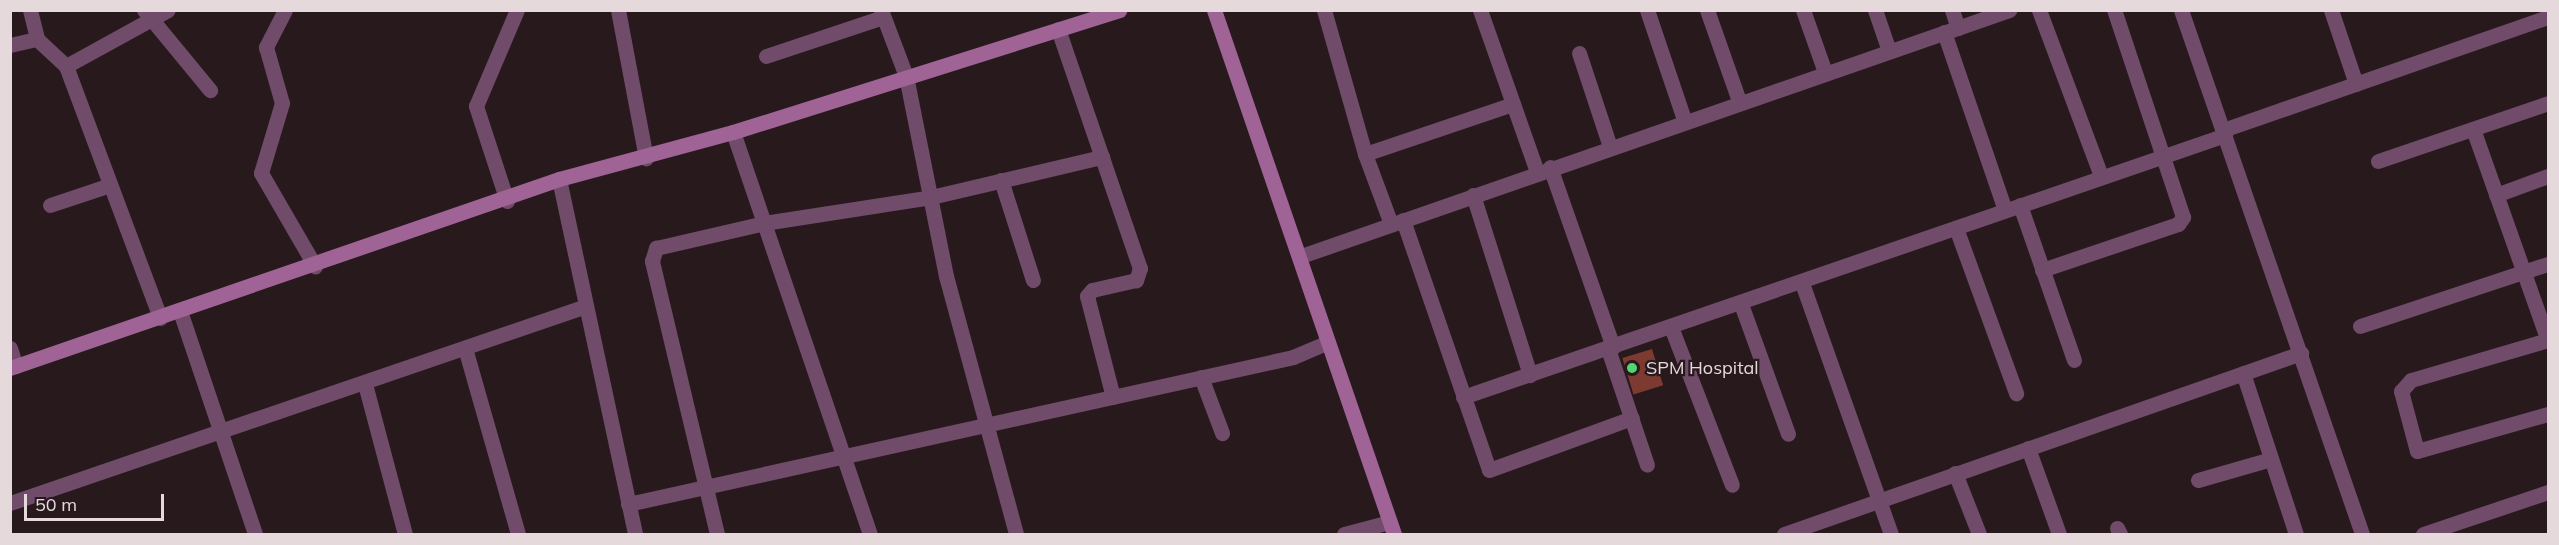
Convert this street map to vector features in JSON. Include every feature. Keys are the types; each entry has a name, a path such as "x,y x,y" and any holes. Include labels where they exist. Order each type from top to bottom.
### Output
{"street":[{"path":"30,10 37,39 66,66 160,318"},
{"path":"66,66 146,15 168,10"},
{"path":"285,10 266,47 282,103 261,173 315,266"},
{"path":"507,201 476,106 516,10"},
{"path":"618,10 646,158"},
{"path":"10,348 13,367 507,201 559,179 646,158 733,132 1119,10"},
{"path":"1214,10 1301,256 1391,528 1344,534"},
{"path":"1324,10 1365,154 1397,222 1489,470 1632,418"},
{"path":"1480,10 1513,104 1543,170 1611,348 1647,465"},
{"path":"1647,10 1685,122"},
{"path":"1707,10 1739,101"},
{"path":"1803,10 1825,72"},
{"path":"1875,10 1889,51"},
{"path":"1952,10 1951,30 2005,210"},
{"path":"1301,256 1739,101 2009,10"},
{"path":"2039,10 2101,176"},
{"path":"2042,270 2178,224 2183,217 2114,10"},
{"path":"2181,10 2362,534"},
{"path":"2331,10 2356,84"},
{"path":"766,56 882,14 906,76 946,276 1016,534"},
{"path":"146,15 210,90"},
{"path":"1463,397 1802,283 2548,17"},
{"path":"1058,29 1140,268 1136,280 1092,290 1087,296 1113,397"},
{"path":"10,45 37,39"},
{"path":"1579,53 1610,147"},
{"path":"2378,161 2548,103"},
{"path":"1365,154 1513,104"},
{"path":"2473,129 2548,341 2411,380 2401,391 2417,452 2548,414"},
{"path":"733,132 845,452 870,534"},
{"path":"717,534 652,261 656,248 764,223 931,197 1102,157"},
{"path":"2496,195 2548,176"},
{"path":"559,179 582,307 635,534"},
{"path":"1001,180 1033,280"},
{"path":"50,205 110,184"},
{"path":"1473,195 1530,375"},
{"path":"2020,205 2074,360"},
{"path":"1956,228 2016,393"},
{"path":"2360,326 2548,264"},
{"path":"1802,283 1891,534"},
{"path":"1741,303 1788,434"},
{"path":"10,503 219,431 365,384 582,307"},
{"path":"180,311 254,534"},
{"path":"1671,327 1732,485"},
{"path":"628,504 705,489 845,452 1293,357 1328,342"},
{"path":"465,348 518,534"},
{"path":"1784,534 2301,353"},
{"path":"2243,373 2296,534"},
{"path":"1201,377 1222,433"},
{"path":"365,384 405,534"},
{"path":"2028,448 2059,534"},
{"path":"2198,480 2271,459"},
{"path":"1955,473 1979,534"},
{"path":"2423,534 2548,492"}],"building":[{"path":"1652,349 1663,385 1633,394 1622,358"}],"place":[{"name":"SPM Hospital","path":"1632,368"}]}
